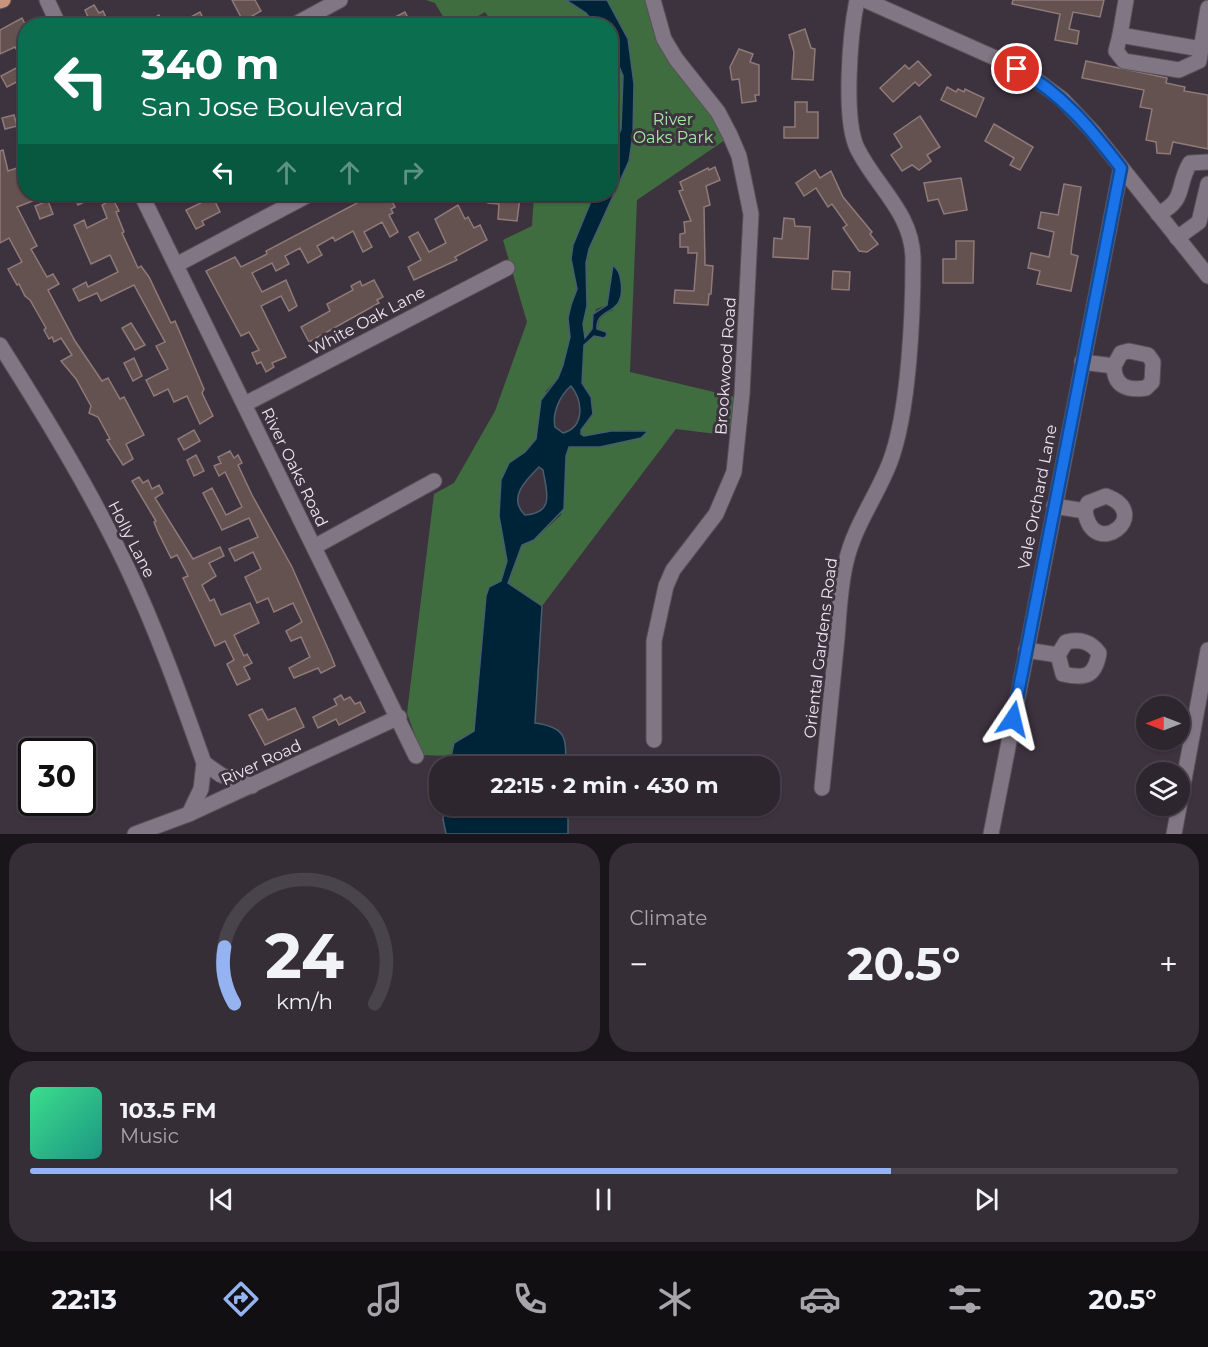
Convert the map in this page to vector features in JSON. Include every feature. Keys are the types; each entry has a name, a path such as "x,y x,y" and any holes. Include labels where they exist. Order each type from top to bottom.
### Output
{"street":[{"path":"46,0 55,18"},
{"path":"307,18 340,0"},
{"name":"Brookwood Road","path":"653,0 664,39 676,59 718,112 730,135 742,166 751,214 743,383 734,472 716,514 673,570 666,586 654,641 654,740"},
{"name":"Oriental Gardens Road","path":"822,788 845,562 862,518 891,461 898,436 907,360 913,275 912,245 903,216 863,159 851,129 851,39 857,0"},
{"path":"865,0 1031,76 1077,114 1208,276"},
{"path":"1126,0 1116,51 1124,61 1168,69 1179,70 1199,61 1208,8"},
{"path":"1120,35 1201,49"},
{"path":"1158,214 1173,206 1178,200 1190,163 1208,162"},
{"name":"Vale Orchard Lane","path":"991,834 1121,168"},
{"path":"1177,238 1199,222 1208,184"},
{"name":"River Oaks Road","path":"144,201 399,717 416,756"},
{"path":"176,265 297,201"},
{"name":"White Oak Lane","path":"245,404 507,268"},
{"name":"Holly Lane","path":"0,345 54,430 125,562 159,637 204,762 201,789 189,814"},
{"path":"1082,362 1113,366"},
{"path":"314,547 434,481"},
{"path":"1054,506 1085,510"},
{"path":"1026,650 1058,655"},
{"path":"1174,834 1208,650"},
{"name":"River Road","path":"135,834 189,814 399,717"},
{"path":"204,762 221,775 252,786"}],"green space":[{"path":"426,0 566,0 590,18 489,18 485,12 475,18 444,18 435,3"},
{"name":"River Oaks Park","path":"607,0 647,0 725,140 637,200 630,372 735,397 732,436 676,429 542,606 508,584 522,545 534,540 561,515 566,450 573,445 600,447 647,431 626,430 583,436 581,434 581,430 593,414 591,397 582,384 584,345 594,336 598,337 600,320 613,310 620,282 620,276 613,266 607,305 596,309 592,329 585,339 583,324 587,306 586,263 589,249 611,201 618,201 618,185 629,161 628,39"},
{"path":"618,65 623,76 621,129 618,136"},
{"path":"534,201 591,201 573,245 571,259 577,289 568,318 570,337 563,365 558,378 546,391 536,439 525,452 509,463 501,480 499,516 507,561 501,581 489,587 486,596 474,731 454,743 450,756 422,755 407,713 434,494 454,483 495,411 527,322 503,240 532,226"}],"water":[{"path":"566,0 607,0 617,18 590,18"},
{"path":"618,20 628,39 634,84 633,135 629,161 618,185 618,136 621,129 623,76 618,64"},
{"path":"591,201 611,201 589,249 586,263 587,306 583,324 585,338 592,329 593,314 607,305 613,265 620,275 621,293 619,301 598,322 597,329 606,332 607,335 604,338 594,336 584,345 582,383 591,397 593,414 581,430 581,434 584,436 611,431 648,431 641,438 600,447 569,447 566,456 564,509 534,540 522,545 508,583 542,606 535,723 553,727 559,731 565,741 566,756 451,756 454,743 474,731 486,596 489,587 501,581 507,561 499,516 501,480 509,463 525,452 536,439 541,400 558,378 570,337 568,318 577,289 571,259 573,245","holes":["571,386 580,406 578,419 570,430 563,433 555,427 554,422 560,399","539,467 543,470 546,485 545,505 541,510 525,515 520,509 518,496 524,483"]},
{"path":"443,816 568,816 568,834 446,834"}],"building":[{"path":"232,0 255,0 261,11 248,18 241,18"},
{"path":"1013,0 1104,0 1100,17 1073,12 1069,29 1079,31 1077,44 1055,40 1060,14 1012,4"},
{"path":"94,5 99,13 103,11 106,18 88,18 85,10"},
{"path":"200,12 203,18 189,18"},
{"path":"405,12 408,18 396,18"},
{"path":"18,20 18,53 15,47 0,54 0,30"},
{"path":"805,29 811,48 815,49 813,80 792,79 794,52 789,35"},
{"path":"739,49 753,54 750,62 759,65 759,95 755,95 756,101 742,103 739,79 732,80 730,67"},
{"path":"918,61 931,75 919,86 915,82 893,102 880,88 905,65 909,69"},
{"path":"1086,61 1167,78 1166,83 1185,87 1184,91 1208,95 1208,149 1173,142 1170,154 1157,153 1156,142 1146,140 1152,109 1140,107 1144,90 1082,78"},
{"path":"18,67 18,81 7,87 1,76"},
{"path":"947,87 956,92 958,89 964,92 965,89 984,98 976,117 941,100"},
{"path":"795,102 807,102 807,112 818,112 818,138 784,138 784,127 795,127"},
{"path":"14,115 17,126 5,129 2,118"},
{"path":"920,116 940,147 927,155 931,161 919,170 912,165 902,171 891,155 902,147 894,134"},
{"path":"994,124 1033,147 1020,170 1010,165 1014,158 985,141"},
{"path":"3,150 8,171 18,168 18,201 32,201 17,207 37,246 31,249 47,277 53,274 59,284 48,290 75,341 102,381 108,378 120,399 124,397 144,435 126,444 133,459 123,465 107,440 110,439 98,417 89,413 91,406 76,379 61,361 72,355 61,338 54,342 52,337 49,339 44,330 46,328 30,300 25,296 19,284 17,285 8,269 22,262 9,238 0,243 0,151"},
{"path":"715,167 720,180 706,186 710,205 704,207 705,265 713,266 708,305 674,303 675,290 694,291 697,253 688,253 688,247 680,247 680,234 685,233 684,222 691,221 679,191 683,190 680,182 708,168 709,170"},
{"path":"815,170 820,178 831,171 843,197 872,232 870,234 878,244 867,252 859,251 843,228 847,225 832,204 828,207 816,188 804,196 796,183"},
{"path":"961,178 967,210 944,214 938,199 928,201 924,183"},
{"path":"1064,184 1081,187 1071,254 1078,256 1071,291 1037,284 1040,271 1028,268 1031,253 1049,257 1054,232 1038,228 1041,212 1058,215"},
{"path":"48,201 53,214 40,219 35,206"},
{"path":"114,201 119,211 116,212 124,232 122,233 138,268 141,266 149,277 171,323 175,321 213,416 200,424 187,396 174,402 168,389 154,396 146,380 168,369 156,346 165,342 134,285 101,301 97,293 79,301 73,289 86,282 88,287 118,272 110,255 91,264 74,225 84,220 87,228 107,218 102,205"},
{"path":"205,201 215,201 220,212 202,221 204,225 196,229 186,210"},
{"path":"361,201 392,201 395,207 391,209 393,213 389,215 398,232 390,237 382,222 364,232 372,247 363,252 353,231 335,241 333,237 317,246 322,255 308,263 300,248 285,256 289,264 276,271 272,263 252,273 262,292 286,280 297,306 289,311 281,296 261,306 286,357 272,363 274,367 266,372 261,362 257,364 252,353 259,350 249,332 241,336 206,271 235,257 241,267 267,254 266,251"},
{"path":"488,201 520,201 517,221 498,219 499,204 488,203"},
{"path":"458,205 465,219 468,217 474,228 480,225 487,240 455,257 457,260 414,280 408,267 421,260 409,237 418,232 429,252 446,243 435,219"},
{"path":"784,218 794,219 795,226 810,227 808,259 773,257 774,238 782,239"},
{"path":"956,241 974,241 973,283 943,283 943,259 956,259"},
{"path":"833,271 850,272 849,290 832,289"},
{"path":"374,280 383,297 377,300 379,303 309,342 301,327 330,311 327,304 353,290 351,286 360,281 362,286"},
{"path":"131,323 145,345 135,350 122,328"},
{"path":"134,358 142,376 133,381 124,363"},
{"path":"194,430 200,441 184,450 178,439"},
{"path":"230,451 234,458 238,455 242,463 238,465 292,567 332,658 335,666 321,673 318,668 294,678 289,668 310,657 301,637 291,641 286,631 302,622 293,603 274,612 268,598 257,603 245,577 261,569 253,552 235,561 229,549 258,537 249,518 222,530 203,493 212,488 226,515 242,507 225,472 219,476 214,466 221,463 218,457"},
{"path":"196,455 204,471 194,476 187,460"},
{"path":"139,477 143,483 148,480 152,489 159,485 163,493 155,498 193,559 220,547 224,556 209,563 216,576 202,585 210,601 214,599 221,615 250,603 259,623 234,635 244,656 247,654 252,663 244,667 250,679 237,685 227,664 234,660 225,641 215,646 183,578 188,576 177,555 171,558 158,532 154,522 156,521 132,481"},
{"path":"341,695 344,700 350,697 355,704 360,702 365,712 339,725 336,719 318,728 313,717 337,705 334,699"},
{"path":"295,708 304,727 265,745 249,715 262,709 268,720"}],"route":[{"path":"1013,719 1121,168 1093,132 1062,99 1031,76 1017,69"}]}
